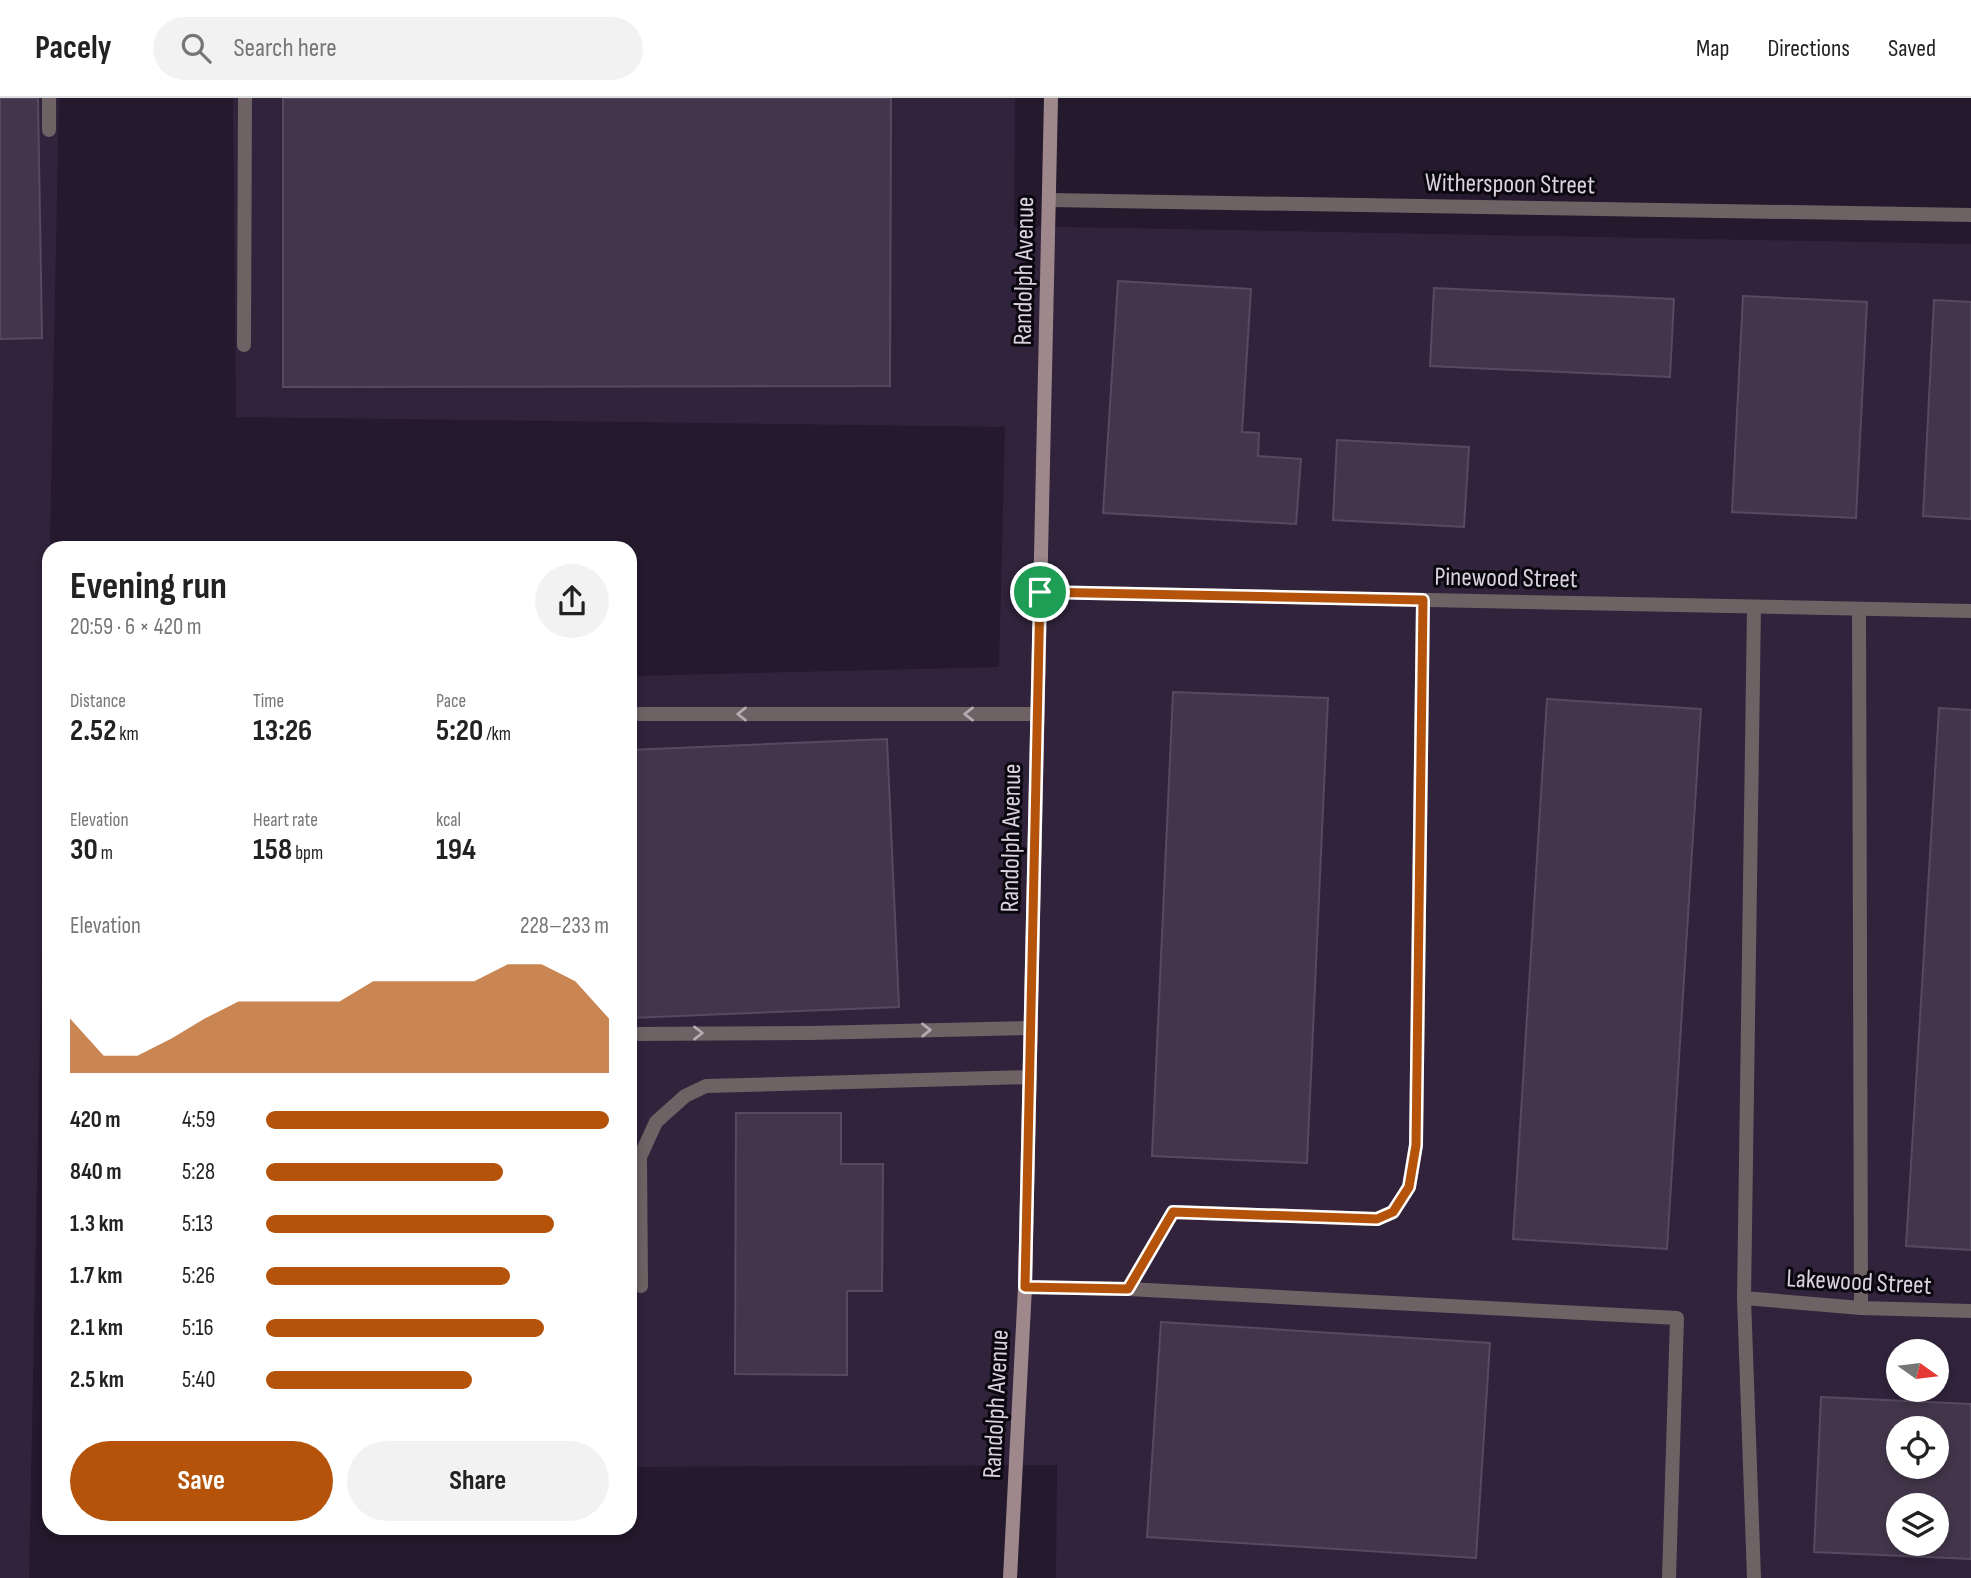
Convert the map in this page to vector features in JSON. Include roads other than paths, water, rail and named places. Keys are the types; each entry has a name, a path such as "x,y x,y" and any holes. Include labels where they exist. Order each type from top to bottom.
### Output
{"main road":[{"name":"Randolph Avenue","path":"1010,1578 1025,1287 1051,98"}],"street":[{"path":"49,98 50,130"},
{"path":"244,345 245,98"},
{"name":"Witherspoon Street","path":"1049,200 1971,215"},
{"name":"Pinewood Street","path":"1040,592 1971,611"},
{"path":"1128,1289 1173,1212 1377,1219 1393,1212 1409,1187 1416,1145 1423,600"},
{"path":"1754,607 1744,1298 1754,1578"},
{"path":"1859,609 1861,1308"},
{"path":"637,714 1037,714"},
{"path":"637,1034 1030,1028"},
{"path":"641,1286 640,1157 656,1122 685,1096 706,1086 1030,1077"},
{"path":"1025,1287 1128,1289 1677,1318 1669,1578"},
{"name":"Lakewood Street","path":"1744,1298 1861,1308 1971,1311"}]}
